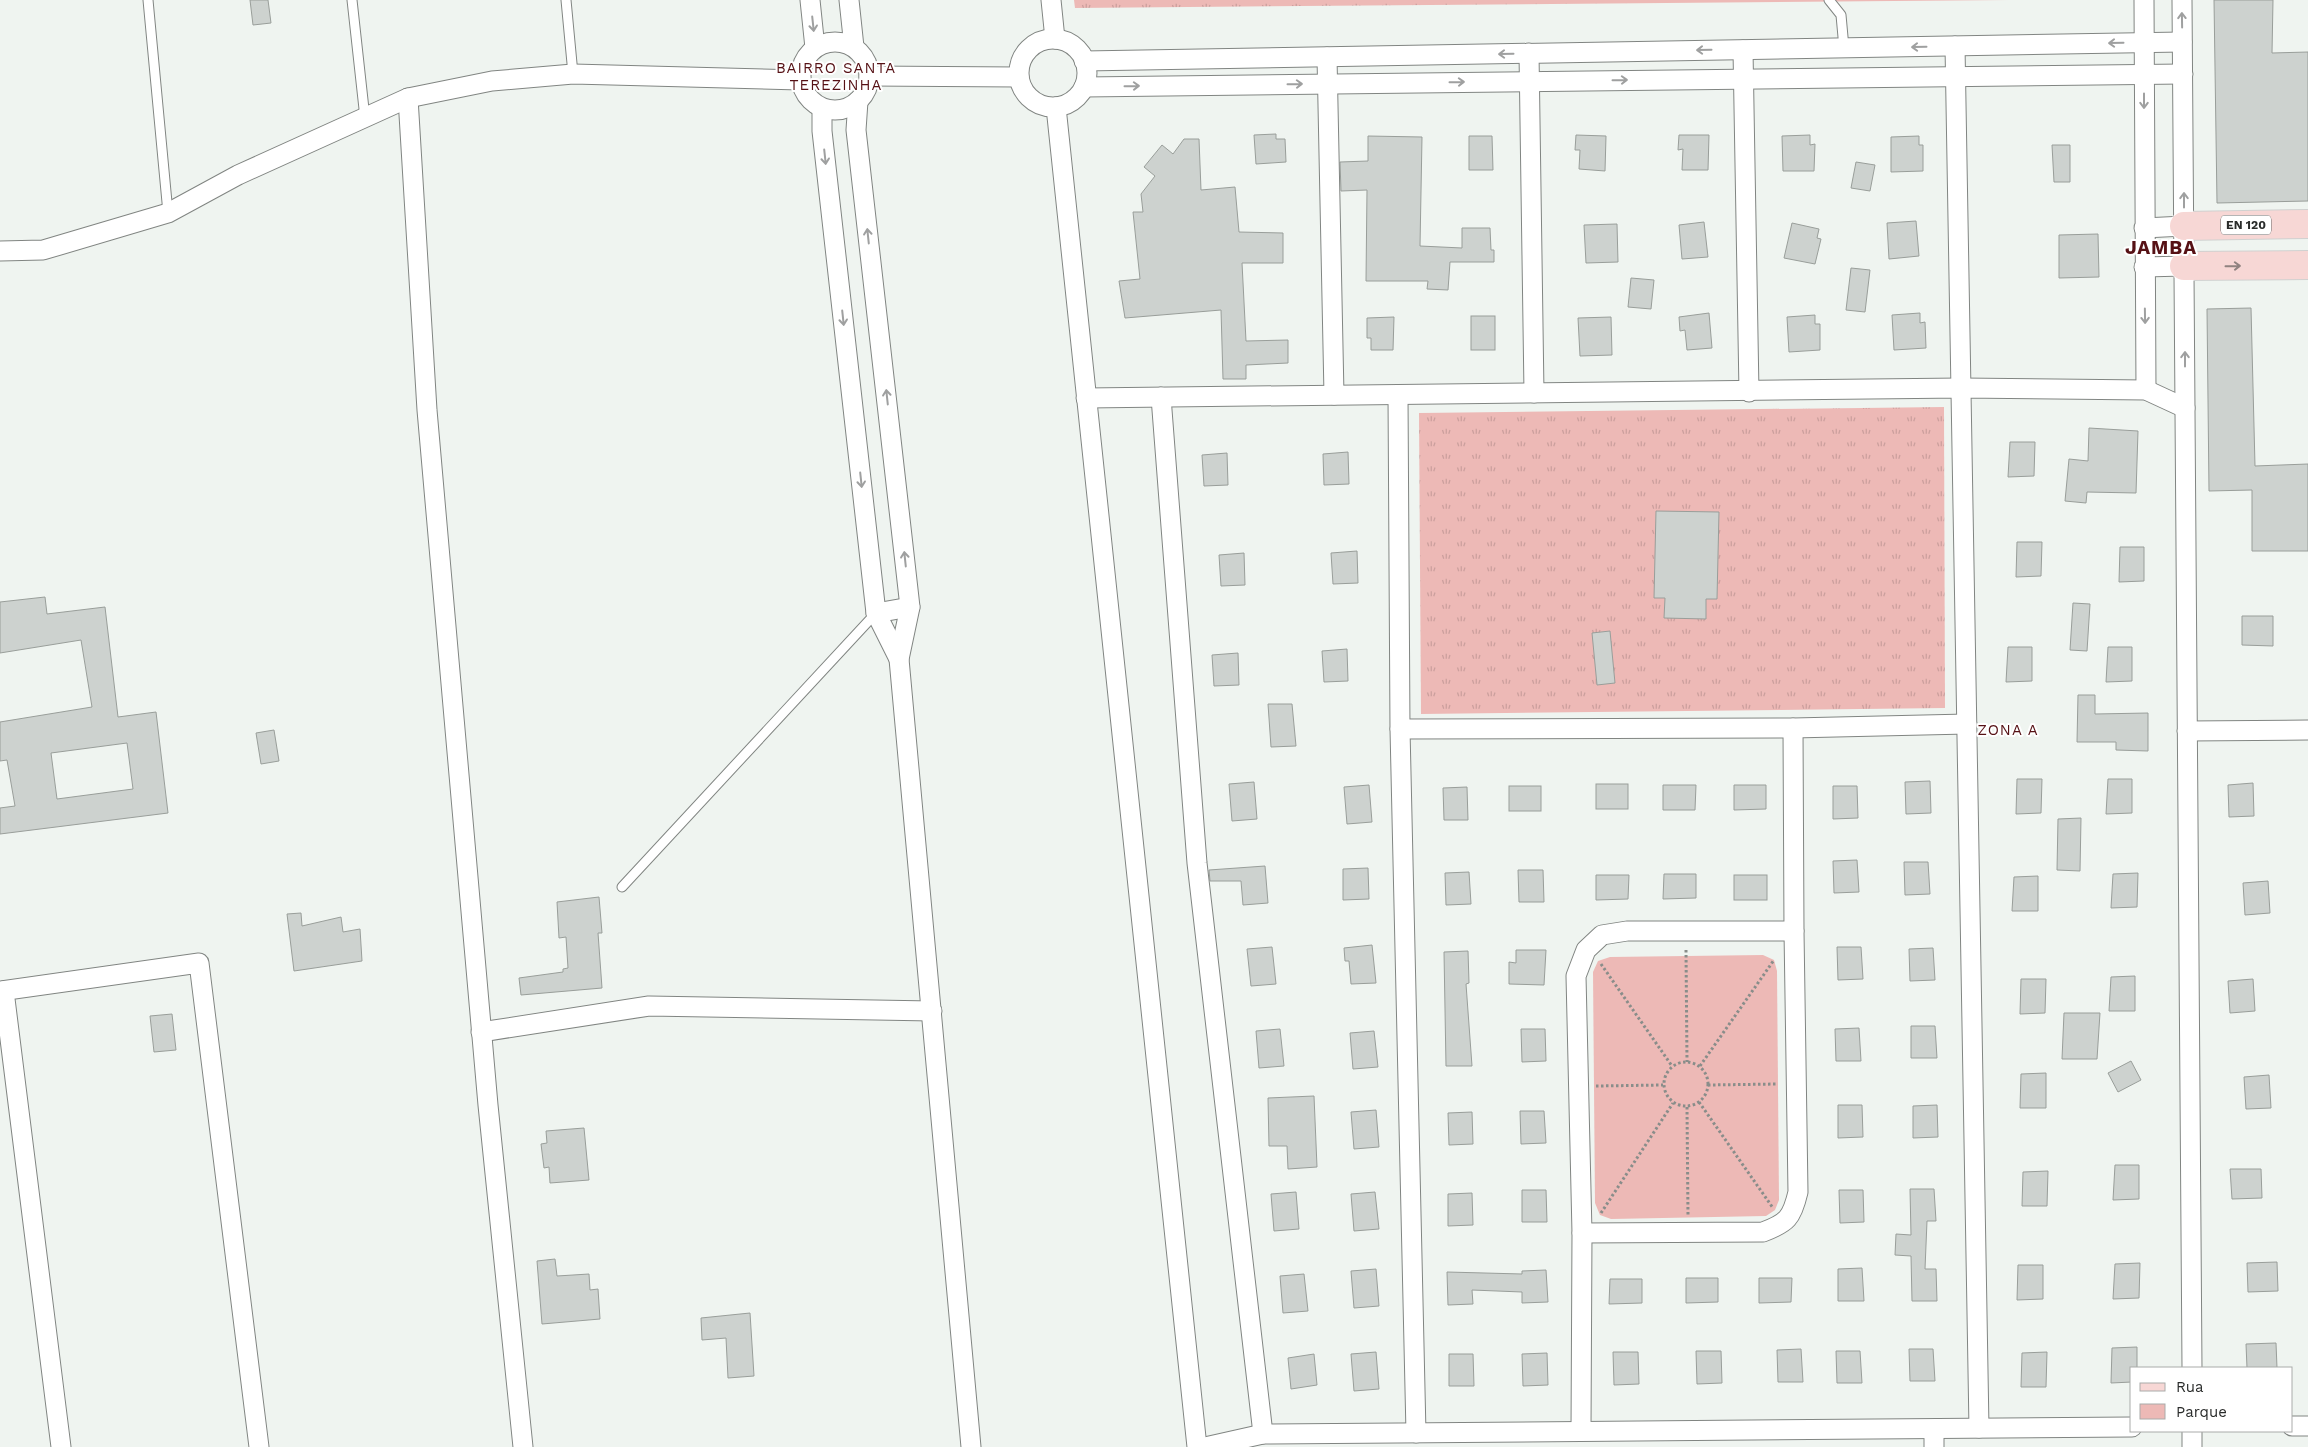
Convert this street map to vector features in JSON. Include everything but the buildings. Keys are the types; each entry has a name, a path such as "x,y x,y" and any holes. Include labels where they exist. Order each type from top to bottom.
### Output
{"main road":[{"name":"EN 120","path":"2184,226 2308,224"},
{"path":"2184,266 2308,265"}],"street":[{"path":"810,0 815,48"},
{"path":"849,0 854,47 867,64 870,76 864,94 858,101 842,110 822,108 808,97 800,80 804,62 815,48 824,43 834,42 854,47"},
{"path":"1051,0 1055,39"},
{"path":"2144,0 2146,390"},
{"path":"2182,0 2192,1367"},
{"path":"1055,39 1073,45 1084,60 1086,69 1084,87 1073,100 1056,107 1046,106 1036,103 1021,87 1019,67 1028,49 1045,40 1055,39"},
{"path":"1084,60 2182,42"},
{"path":"1955,46 1979,1428"},
{"path":"1743,50 1750,392"},
{"path":"1529,53 1534,393"},
{"path":"1328,56 1334,395"},
{"path":"0,251 43,250 168,213 238,175 408,98 492,81 573,74 800,80"},
{"path":"1084,87 2183,74"},
{"path":"870,76 1019,77"},
{"path":"408,98 426,410 481,1032 523,1447"},
{"path":"858,101 856,130 910,607 899,659 971,1447"},
{"path":"1056,107 1197,1447"},
{"path":"822,108 822,131 876,613 899,659"},
{"path":"2144,228 2184,226"},
{"path":"2144,267 2184,266"},
{"path":"1086,398 1750,392 1961,388 2146,390 2185,408"},
{"path":"1398,395 1400,729 1416,1433"},
{"path":"1161,397 1197,863 1263,1434"},
{"path":"876,613 910,607"},
{"path":"1400,729 1793,728 1966,724"},
{"path":"1582,1233 1763,1232 1782,1224 1794,1211 1798,1192 1793,728"},
{"path":"2188,731 2308,730"},
{"path":"1581,1431 1582,1233 1576,976 1586,950 1602,934 1627,931 1794,931"},
{"path":"61,1447 2,991 199,963 259,1447"},
{"path":"481,1032 648,1006 932,1011"},
{"path":"2293,1426 2308,1426"},
{"path":"1205,1447 1263,1434 1581,1431 1934,1438 1979,1428 2130,1427"},
{"path":"2192,1432 2192,1447"}],"lane":[{"path":"148,0 168,213"},
{"path":"352,0 365,118"},
{"path":"566,0 573,74"},
{"path":"1829,0 1841,15 1844,48"},
{"path":"622,887 876,613"}],"path":[{"path":"1686,931 1687,1062"},
{"path":"1598,960 1672,1066"},
{"path":"1700,1066 1774,960"},
{"path":"1687,1062 1700,1066 1707,1078 1708,1085 1707,1091 1699,1102 1687,1107 1673,1103 1668,1098 1663,1085 1664,1078 1672,1066 1687,1062"},
{"path":"1708,1085 1796,1083"},
{"path":"1578,1086 1663,1085"},
{"path":"1699,1102 1775,1210"},
{"path":"1600,1215 1673,1103"},
{"path":"1687,1107 1687,1232"}],"green space":[{"path":"1074,0 2009,0 1075,8"},
{"path":"1944,407 1945,708 1421,714 1419,413"},
{"path":"1763,955 1774,960 1777,971 1779,1200 1775,1210 1766,1216 1611,1219 1600,1215 1595,1203 1593,972 1598,961 1610,957"}],"district":[{"name":"BAIRRO SANTA TEREZINHA","path":"836,76"},
{"name":"JAMBA","path":"2161,247"},
{"name":"ZONA A","path":"2008,730"}]}
